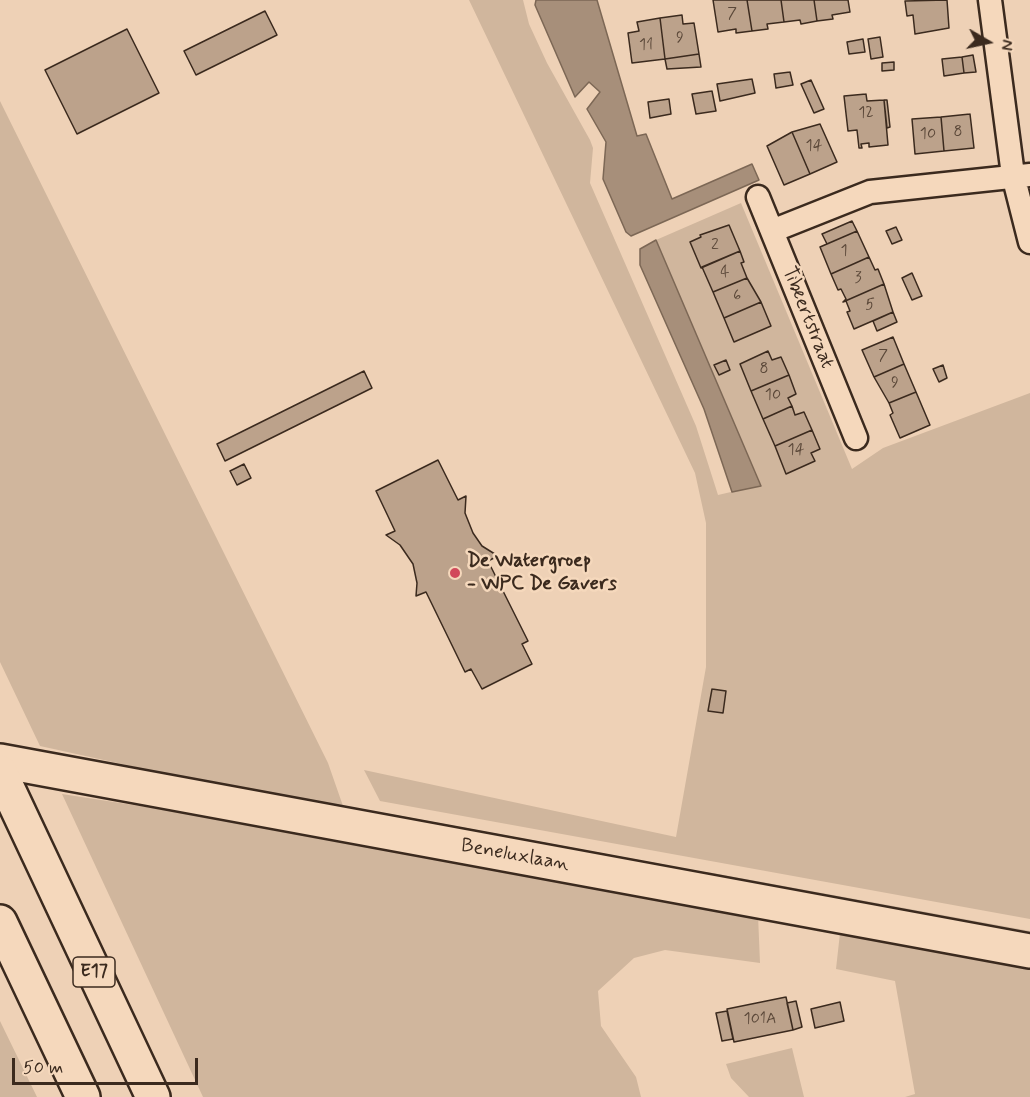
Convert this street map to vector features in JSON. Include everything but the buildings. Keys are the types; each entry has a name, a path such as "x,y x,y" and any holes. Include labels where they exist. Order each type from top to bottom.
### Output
{"main road":[{"name":"Beneluxlaan","path":"0,761 1030,951"},
{"name":"E17","path":"0,771 153,1097"},
{"path":"0,922 83,1097"}],"street":[{"path":"990,0 1022,175 1030,242"},
{"path":"772,231 870,192 1022,175"},
{"name":"Tibeertstraat","path":"758,197 856,438"}],"shaded area":[{"path":"469,0 523,0 529,24 547,63 590,140 593,148 590,183 696,426 718,495 761,485 656,240 741,203 852,469 883,448 1030,393 1030,919 380,801 364,770 676,837 706,667 706,523 695,473"},
{"path":"536,0 597,0 637,136 646,134 672,199 752,164 759,180 631,236 626,232 603,179 606,142 587,109 600,92 589,82 575,97 535,5"},
{"path":"0,101 328,763 343,806 181,777 40,746 0,662"},
{"path":"656,240 761,486 732,492 704,409 640,265 640,249"},
{"path":"62,794 224,819 758,915 760,963 665,950 634,958 598,991 601,1026 636,1077 641,1097 203,1097"},
{"path":"385,813 666,865 663,874 389,824"},
{"path":"707,872 1030,931 1030,941 707,881"},
{"path":"840,933 1030,968 1030,1097 905,1097 915,1094 895,981 836,969"},
{"path":"0,1021 37,1097 0,1097"},
{"path":"792,1048 804,1097 749,1097 731,1078 726,1064"}],"place":[{"name":"De Watergroep - WPC De Gavers","path":"455,573"}]}
